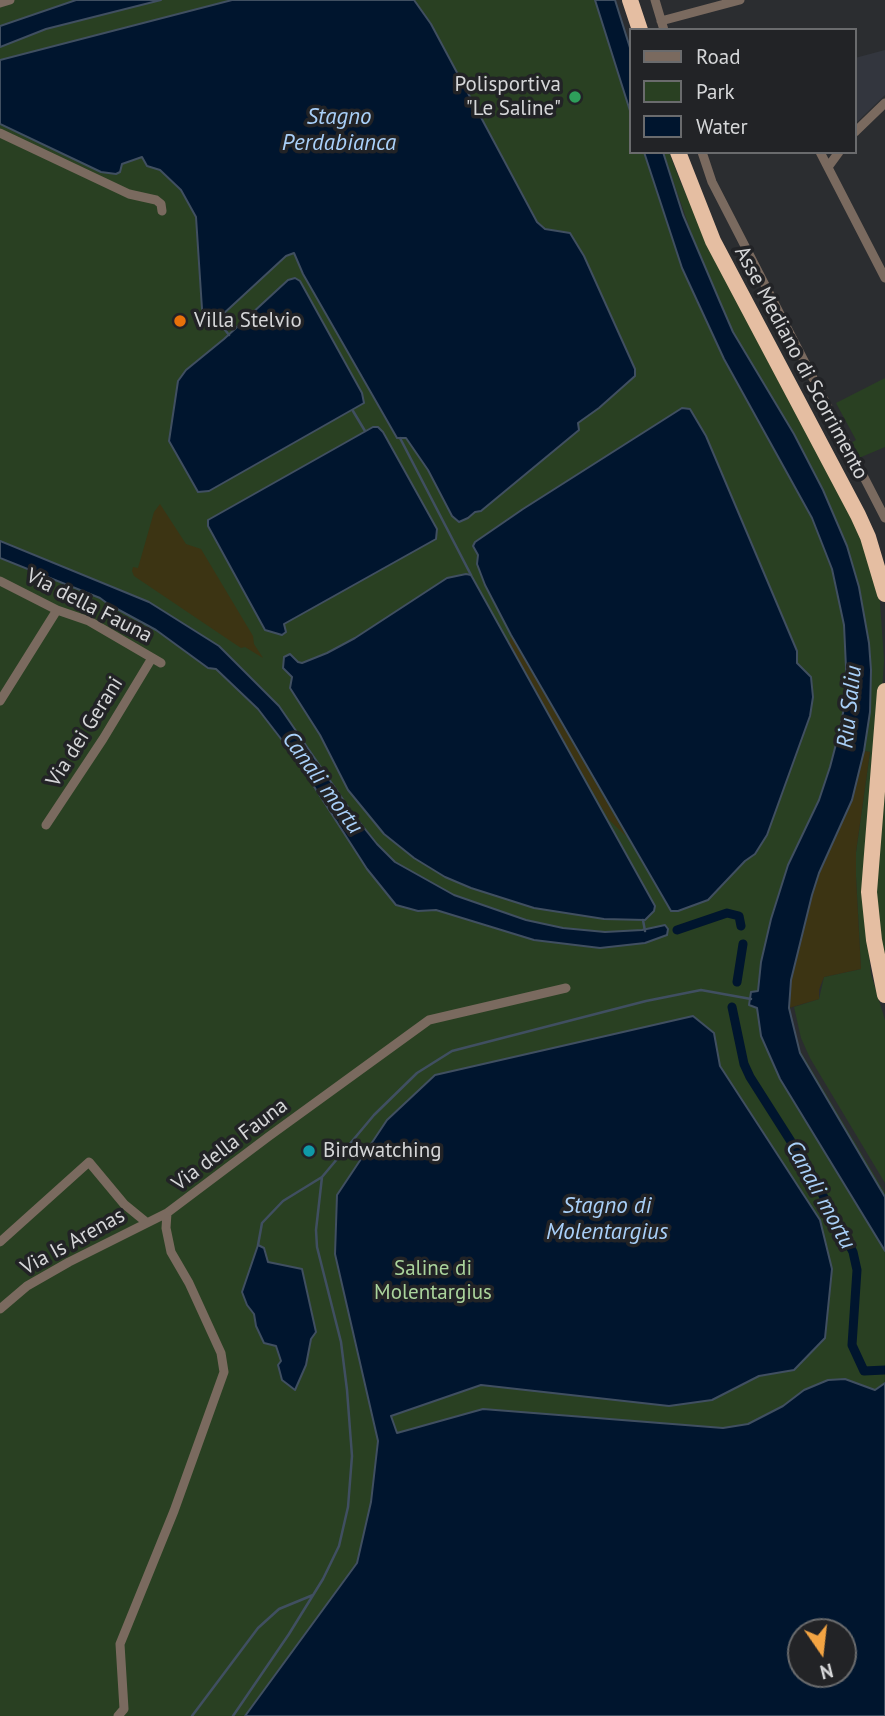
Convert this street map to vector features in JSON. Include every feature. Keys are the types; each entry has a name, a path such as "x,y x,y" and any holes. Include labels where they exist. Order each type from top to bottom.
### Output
{"highway":[{"path":"630,0 639,28"},
{"path":"641,0 659,27"},
{"name":"Asse Mediano di Scorrimento","path":"679,154 691,191 713,241 858,515 877,563 885,594"},
{"name":"Asse Mediano di Scorrimento","path":"689,154 712,216 864,504 885,554"},
{"path":"885,691 869,892 874,940 885,995"}],"street":[{"path":"0,3 10,0"},
{"path":"655,0 659,27 740,0"},
{"path":"857,130 885,103"},
{"path":"0,133 108,186 156,200 162,211"},
{"path":"703,154 712,182 885,518"},
{"path":"821,154 885,278"},
{"path":"828,167 838,154"},
{"name":"Via della Fauna","path":"0,581 57,610 89,621 161,663"},
{"path":"0,701 57,610"},
{"name":"Via dei Gerani","path":"46,825 103,739 152,657"},
{"name":"Via della Fauna","path":"118,1716 124,1709 120,1644 174,1511 224,1372 221,1353 171,1252 166,1228 167,1213 429,1020 566,988"},
{"path":"0,1242 89,1162 124,1204 146,1222"},
{"name":"Via Is Arenas","path":"0,1309 27,1286 167,1213"}],"shaded area":[{"path":"885,50 885,95 857,122 857,57"}],"green space":[{"name":"Saline di Molentargius","path":"0,0 612,0 630,58 630,154 661,154 702,263 664,154 670,154 711,249 861,531 879,588 884,660 867,935 871,974 885,1020 885,1183 810,1058 801,1038 794,1007 819,999 824,977 861,969 856,852 870,752 864,751 870,712 870,674 789,993 789,1015 798,1047 885,1193 885,1716 0,1716"},
{"path":"885,378 885,447 859,458 851,443 856,440 836,403"},
{"path":"885,746 885,961 875,899"}],"sand":[{"path":"160,504 186,544 201,549 253,636 254,644 263,658 245,647 241,648 134,576 133,567 138,568 154,512"},
{"path":"511,635 626,836 609,820 509,645"},
{"path":"864,751 870,752 856,852 861,969 824,977 819,999 789,1008 791,980 812,895 852,800"}],"water":[{"path":"76,0 161,0 46,29 0,47 0,26"},
{"name":"Stagno Perdabianca","path":"232,0 414,0 431,24 537,222 545,229 570,233 584,256 635,369 635,376 578,423 579,430 481,511 468,518 459,522 452,516 428,470 406,438 397,438 303,274 294,253 286,256 221,316 213,319 208,317 202,309 196,217 181,190 160,170 147,166 142,157 122,164 120,172 116,174 101,172 0,124 0,60"},
{"path":"595,0 615,0 630,48 630,111"},
{"name":"Riu Saliu","path":"645,154 664,154 683,215 733,332 794,434 823,490 847,546 859,587 871,670 870,712 864,751 852,800 812,895 791,980 789,1008 800,1053 885,1197 885,1251 780,1079 761,1036 757,1008 749,1005 751,992 758,991 761,962 771,919 788,865 819,800 841,725 847,689 844,625 832,569 812,518 724,359 682,268"},
{"path":"295,278 300,281 362,393 364,403 209,491 198,492 169,441 178,381 186,370 288,280"},
{"path":"682,408 690,409 706,436 797,651 797,663 811,677 813,697 810,716 767,835 755,854 708,900 671,911 511,635 485,585 477,564 478,555 473,546 523,509"},
{"path":"373,427 378,427 383,432 437,529 436,539 284,624 286,632 282,635 265,630 208,526 208,520"},
{"path":"0,541 149,602 219,646 279,706 353,814 395,862 454,895 526,920 563,928 605,932 642,930 665,925 668,929 667,935 645,943 600,948 534,940 436,910 418,911 396,905 367,869 295,757 258,709 216,669 208,668 156,630 100,598 0,558"},
{"path":"471,575 655,906 645,920 604,919 534,908 471,888 445,877 414,858 384,834 348,790 320,735 290,688 292,677 283,668 284,657 290,654 302,663 327,653 355,638 447,578"},
{"name":"Stagno di Molentargius","path":"693,1016 714,1033 720,1066 820,1220 832,1269 825,1338 794,1370 759,1376 712,1400 669,1406 481,1385 391,1416 397,1433 483,1409 723,1428 748,1424 783,1406 804,1390 828,1380 845,1379 875,1390 885,1383 885,1716 245,1716 357,1563 371,1502 378,1441 335,1254 337,1195 387,1120 435,1075"},
{"path":"258,1245 264,1248 268,1262 302,1269 316,1332 311,1339 306,1365 295,1390 282,1380 278,1365 281,1361 276,1346 264,1343 254,1314 242,1292"}],"waterway":[{"path":"216,318 229,335"},
{"path":"353,411 365,431"},
{"path":"400,438 471,575"},
{"name":"Canali mortu","path":"677,930 727,913 739,916 741,926"},
{"path":"643,920 645,931"},
{"name":"Canali mortu","path":"737,982 743,944"},
{"path":"258,1245 262,1223 283,1201 322,1177 374,1115 417,1073 452,1051 646,1001 701,990 751,999"},
{"name":"Canali mortu","path":"732,1007 744,1064 750,1077 811,1173 853,1252 857,1270 852,1345 864,1371 885,1370"},
{"path":"233,1716 323,1579 339,1546 348,1507 352,1456 347,1390 341,1342 317,1247 316,1230 322,1177"},
{"path":"192,1716 258,1628 279,1609 313,1595"}],"place":[{"name":"Polisportiva \"Le Saline\"","path":"575,97"},
{"name":"Villa Stelvio","path":"180,321"},
{"name":"Birdwatching","path":"309,1151"}]}
